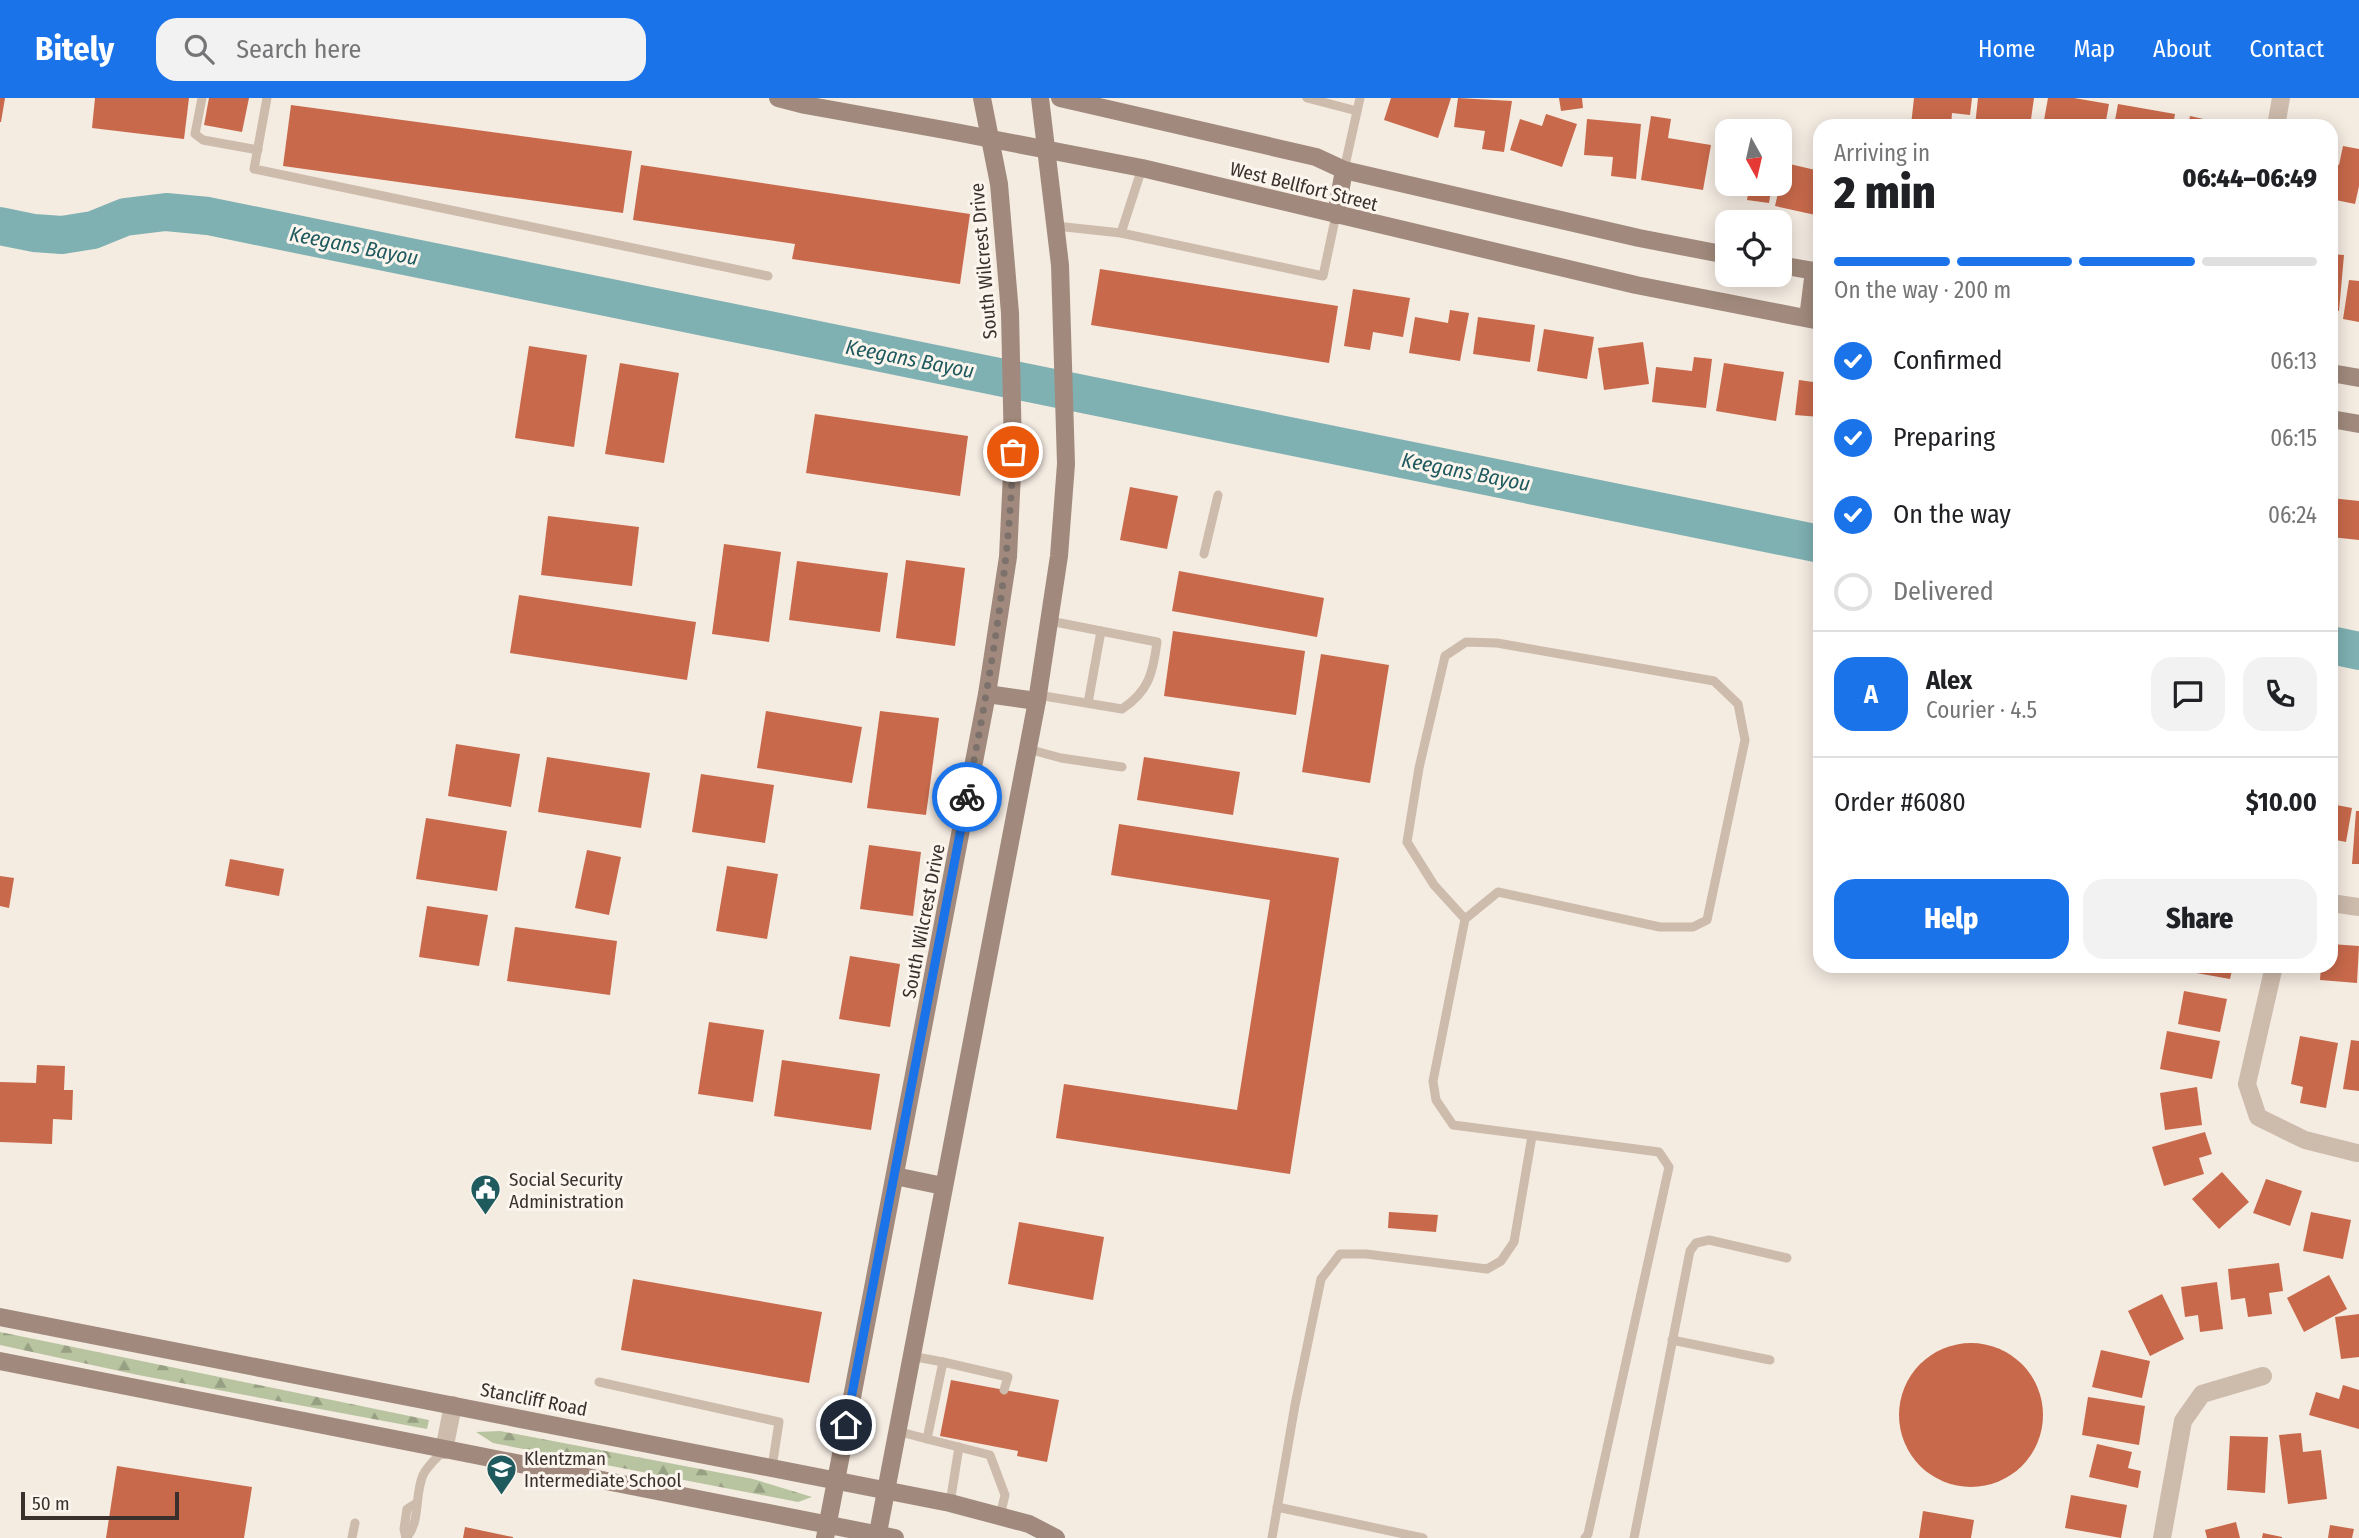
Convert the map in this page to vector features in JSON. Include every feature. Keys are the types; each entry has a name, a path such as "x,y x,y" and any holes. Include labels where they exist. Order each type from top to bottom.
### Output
{"main road":[{"name":"West Bellfort Street","path":"778,98 1142,168 1636,285 1813,319"},
{"name":"South Wilcrest Drive","path":"827,1532 987,694 1007,557 1013,484 1010,326 999,184 982,98"},
{"path":"877,1537 1038,698 1059,556 1065,493 1066,433 1060,265 1040,98"},
{"name":"West Bellfort Street","path":"1060,98 1316,157 1344,170 1626,236 1715,253"},
{"path":"1336,215 1344,170"},
{"path":"1792,267 1813,271"},
{"path":"2338,374 2359,378"},
{"path":"2338,420 2359,424"},
{"path":"987,694 1038,698"},
{"path":"895,1177 943,1186"},
{"name":"Stancliff Road","path":"0,1317 950,1503 1029,1524 1056,1538"},
{"path":"0,1361 444,1450 827,1532 895,1538"}],"street":[{"path":"2277,119 2281,98"},
{"path":"2338,903 2359,907"},
{"path":"2272,973 2247,1084 2258,1117 2305,1140 2357,1153"},
{"path":"2162,1538 2183,1421 2202,1394 2263,1376"},
{"path":"444,1450 453,1405"}],"lane":[{"path":"202,98 195,134 203,140 258,150"},
{"path":"267,98 254,169 768,276"},
{"path":"1307,98 1357,111"},
{"path":"1344,170 1360,98"},
{"path":"1121,233 1142,168"},
{"path":"1056,226 1121,233 1323,276 1336,215"},
{"path":"1204,554 1218,495"},
{"path":"1038,698 1122,709 1139,698 1153,672 1157,642 1050,621"},
{"path":"1088,703 1101,631"},
{"path":"1465,919 1434,885 1407,842 1419,768 1445,656 1465,642 1497,643 1714,681 1738,704 1745,740 1707,920 1693,927 1660,927 1498,892 1465,919 1433,1081 1436,1100 1453,1125 1659,1152 1669,1167 1588,1534 1584,1538"},
{"path":"1028,749 1061,758 1122,767"},
{"path":"1272,1538 1321,1279 1340,1254 1366,1254 1487,1269 1501,1261 1514,1242 1532,1136"},
{"path":"1634,1538 1690,1251 1696,1242 1709,1240 1787,1258"},
{"path":"1672,1340 1770,1360"},
{"path":"911,1356 1007,1377 1004,1390"},
{"path":"927,1439 943,1362"},
{"path":"599,1382 779,1422 772,1467"},
{"path":"934,1403 946,1405"},
{"path":"897,1432 959,1447 991,1450 1005,1495 1000,1516"},
{"path":"950,1503 959,1447"},
{"path":"406,1538 412,1531 423,1473 444,1450"},
{"path":"1277,1507 1421,1538"},
{"path":"352,1538 355,1523"}],"green space":[{"path":"0,1332 429,1420 427,1429 138,1375 0,1345"},
{"path":"500,1431 753,1479 812,1497 798,1502 493,1443 476,1432"}],"building":[{"path":"0,98 5,98 1,122 0,122"},
{"path":"95,98 189,98 184,139 92,128"},
{"path":"209,98 249,98 242,132 204,125"},
{"path":"1391,98 1451,98 1438,138 1384,120"},
{"path":"1458,98 1512,101 1504,152 1482,149 1485,131 1454,127"},
{"path":"1559,98 1582,98 1583,108 1561,111"},
{"path":"1914,98 1972,98 1970,115 1952,113 1952,119 1912,119"},
{"path":"1978,98 2034,98 2031,119 1976,119"},
{"path":"2048,98 2074,98 2109,104 2106,119 2044,119"},
{"path":"2118,104 2175,114 2174,119 2115,119"},
{"path":"291,105 632,151 623,213 283,166"},
{"path":"1546,114 1577,124 1562,167 1510,150 1520,119 1542,126"},
{"path":"1651,116 1671,119 1668,138 1711,145 1703,190 1641,180"},
{"path":"1587,119 1641,124 1636,179 1611,176 1613,157 1584,155"},
{"path":"2343,146 2359,149 2359,186 2355,204 2338,200 2339,165"},
{"path":"641,165 970,214 960,284 792,259 795,244 633,220"},
{"path":"1792,165 1813,169 1813,214 1775,206 1777,196 1792,196"},
{"path":"1748,196 1770,196 1769,203 1747,200"},
{"path":"2338,255 2344,255 2338,311"},
{"path":"1100,269 1338,306 1329,363 1091,325"},
{"path":"2349,280 2359,281 2359,322 2343,319"},
{"path":"1353,289 1410,298 1403,337 1373,332 1370,350 1344,346"},
{"path":"1450,310 1469,313 1460,361 1409,353 1415,317 1448,323"},
{"path":"1478,317 1535,325 1530,362 1473,354"},
{"path":"1544,329 1594,337 1587,379 1537,371"},
{"path":"1643,342 1649,384 1604,390 1598,348"},
{"path":"529,346 587,355 574,447 515,438"},
{"path":"1694,357 1712,359 1706,408 1652,402 1656,367 1692,371"},
{"path":"620,363 679,373 664,463 605,454"},
{"path":"1724,363 1784,372 1776,421 1716,411"},
{"path":"1799,380 1813,382 1813,416 1795,415"},
{"path":"815,414 968,436 960,496 806,473"},
{"path":"1130,487 1178,496 1167,549 1120,540"},
{"path":"2338,499 2359,501 2359,540 2338,538"},
{"path":"548,516 639,527 632,586 541,575"},
{"path":"724,544 781,552 769,642 712,634"},
{"path":"906,560 965,568 955,646 896,638"},
{"path":"797,561 888,573 880,632 789,620"},
{"path":"1179,571 1324,598 1317,637 1172,611"},
{"path":"519,595 696,622 687,680 510,653"},
{"path":"1173,631 1305,651 1296,715 1164,696"},
{"path":"1321,654 1389,665 1370,783 1302,772"},
{"path":"766,711 862,727 852,783 757,768"},
{"path":"880,711 939,718 926,815 867,808"},
{"path":"456,744 520,754 511,807 448,796"},
{"path":"547,757 650,773 641,828 538,812"},
{"path":"1144,757 1240,772 1233,815 1137,800"},
{"path":"701,774 774,785 765,843 692,832"},
{"path":"2338,805 2352,808 2346,842 2338,840"},
{"path":"2356,811 2359,811 2359,864 2352,864"},
{"path":"426,818 507,831 497,891 416,879"},
{"path":"1119,824 1339,858 1290,1174 1056,1138 1064,1084 1237,1110 1270,900 1111,875"},
{"path":"869,845 921,852 913,916 860,909"},
{"path":"587,850 621,857 609,915 575,908"},
{"path":"230,859 284,869 279,896 225,886"},
{"path":"727,866 778,874 767,939 716,931"},
{"path":"0,876 14,878 9,908 0,906"},
{"path":"427,906 488,915 479,966 419,957"},
{"path":"515,927 617,941 610,995 507,981"},
{"path":"2338,944 2359,946 2357,983 2320,980 2320,973 2338,973"},
{"path":"850,956 900,964 890,1027 839,1019"},
{"path":"2196,973 2231,973 2230,979"},
{"path":"2184,991 2227,999 2220,1032 2178,1024"},
{"path":"709,1022 764,1030 753,1102 698,1094"},
{"path":"2167,1031 2220,1041 2212,1079 2160,1069"},
{"path":"2300,1036 2338,1043 2326,1108 2300,1103 2303,1087 2291,1084"},
{"path":"2351,1040 2359,1041 2359,1091 2343,1089"},
{"path":"782,1060 880,1074 871,1130 774,1116"},
{"path":"37,1065 65,1066 64,1090 73,1090 72,1120 53,1119 52,1144 0,1142 0,1082 36,1083"},
{"path":"2197,1087 2202,1125 2165,1130 2160,1093"},
{"path":"2205,1132 2212,1154 2199,1158 2204,1174 2164,1186 2152,1147"},
{"path":"2222,1172 2249,1202 2219,1229 2192,1199"},
{"path":"2266,1179 2302,1191 2290,1226 2253,1213"},
{"path":"1389,1212 1438,1215 1436,1232 1388,1228"},
{"path":"2311,1212 2351,1220 2343,1259 2303,1251"},
{"path":"1019,1222 1104,1237 1093,1300 1008,1284"},
{"path":"2279,1263 2283,1291 2269,1293 2272,1314 2248,1317 2245,1298 2231,1300 2228,1269"},
{"path":"2329,1275 2347,1309 2304,1332 2287,1298"},
{"path":"633,1279 822,1312 809,1383 621,1350"},
{"path":"2217,1282 2223,1329 2200,1332 2198,1315 2185,1317 2181,1287"},
{"path":"2162,1294 2184,1339 2150,1356 2128,1311"},
{"path":"2359,1314 2359,1357 2341,1359 2335,1317"},
{"path":"1971,1343 1998,1349 2022,1364 2037,1388 2043,1415 2037,1442 2022,1466 1998,1481 1971,1487 1944,1481 1920,1466 1905,1442 1899,1415 1905,1388 1920,1364 1944,1349"},
{"path":"2101,1350 2150,1361 2142,1398 2092,1387"},
{"path":"951,1380 1059,1400 1047,1462 1017,1456 1018,1451 940,1436"},
{"path":"2343,1385 2359,1390 2359,1429 2309,1415 2316,1392 2339,1399"},
{"path":"2088,1397 2145,1406 2139,1445 2082,1435"},
{"path":"2301,1433 2303,1452 2321,1450 2327,1499 2288,1504 2279,1435"},
{"path":"2230,1436 2268,1437 2265,1493 2227,1490"},
{"path":"2097,1444 2132,1452 2128,1468 2141,1471 2138,1488 2089,1477"},
{"path":"117,1466 252,1487 244,1538 106,1538"},
{"path":"2071,1495 2127,1505 2121,1538 2065,1528"},
{"path":"1923,1511 1974,1520 1971,1538 1919,1538"},
{"path":"2236,1522 2240,1538 2207,1538 2205,1530"},
{"path":"2330,1525 2354,1529 2352,1538 2328,1538"},
{"path":"465,1527 513,1537 513,1538 463,1538"},
{"path":"2263,1533 2282,1537 2282,1538 2262,1538"}],"waterway":[{"name":"Keegans Bayou","path":"0,226 62,235 93,230 125,217 166,212 208,216 1813,543"},
{"name":"Keegans Bayou","path":"2338,646 2359,651"}],"way so far":[{"path":"967,797 987,694 1007,557 1013,452"}],"place":[{"name":"Social Security Administration","path":"486,1217"},
{"name":"Klentzman Intermediate School","path":"501,1496"}],"route":[{"path":"846,1425 967,797"}]}
